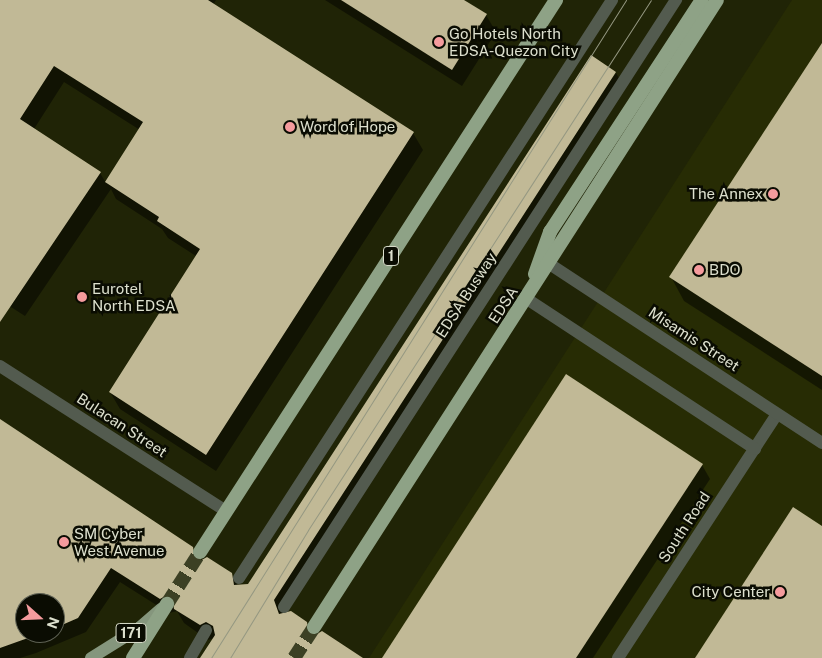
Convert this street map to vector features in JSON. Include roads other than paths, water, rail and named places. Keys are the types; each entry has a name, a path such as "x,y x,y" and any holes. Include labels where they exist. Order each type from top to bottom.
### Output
{"highway":[{"name":"1","path":"200,552 556,0"},
{"path":"544,261 550,232 702,0"},
{"path":"544,261 717,0"},
{"name":"EDSA","path":"314,627 526,299 544,261"},
{"path":"133,658 167,604"}],"main road":[{"name":"171","path":"91,658 139,628 167,604"}],"street":[{"path":"239,578 612,0"},
{"name":"EDSA Busway","path":"284,607 676,0"},
{"name":"Misamis Street","path":"544,261 822,443"},
{"path":"526,299 755,449"},
{"name":"Bulacan Street","path":"0,366 226,511"},
{"name":"South Road","path":"618,658 777,414"},
{"path":"190,658 206,630"}],"tunnel":[{"path":"167,604 200,552"},
{"path":"294,658 314,627"}],"tram line":[{"path":"211,658 626,0"},
{"path":"230,658 308,530 651,0"}],"place":[{"name":"Go Hotels North EDSA-Quezon City","path":"439,42"},
{"name":"Word of Hope","path":"290,127"},
{"name":"The Annex","path":"773,194"},
{"name":"BDO","path":"699,270"},
{"name":"Eurotel North EDSA","path":"82,297"},
{"name":"SM Cyber West Avenue","path":"64,542"},
{"name":"City Center","path":"780,592"}]}
